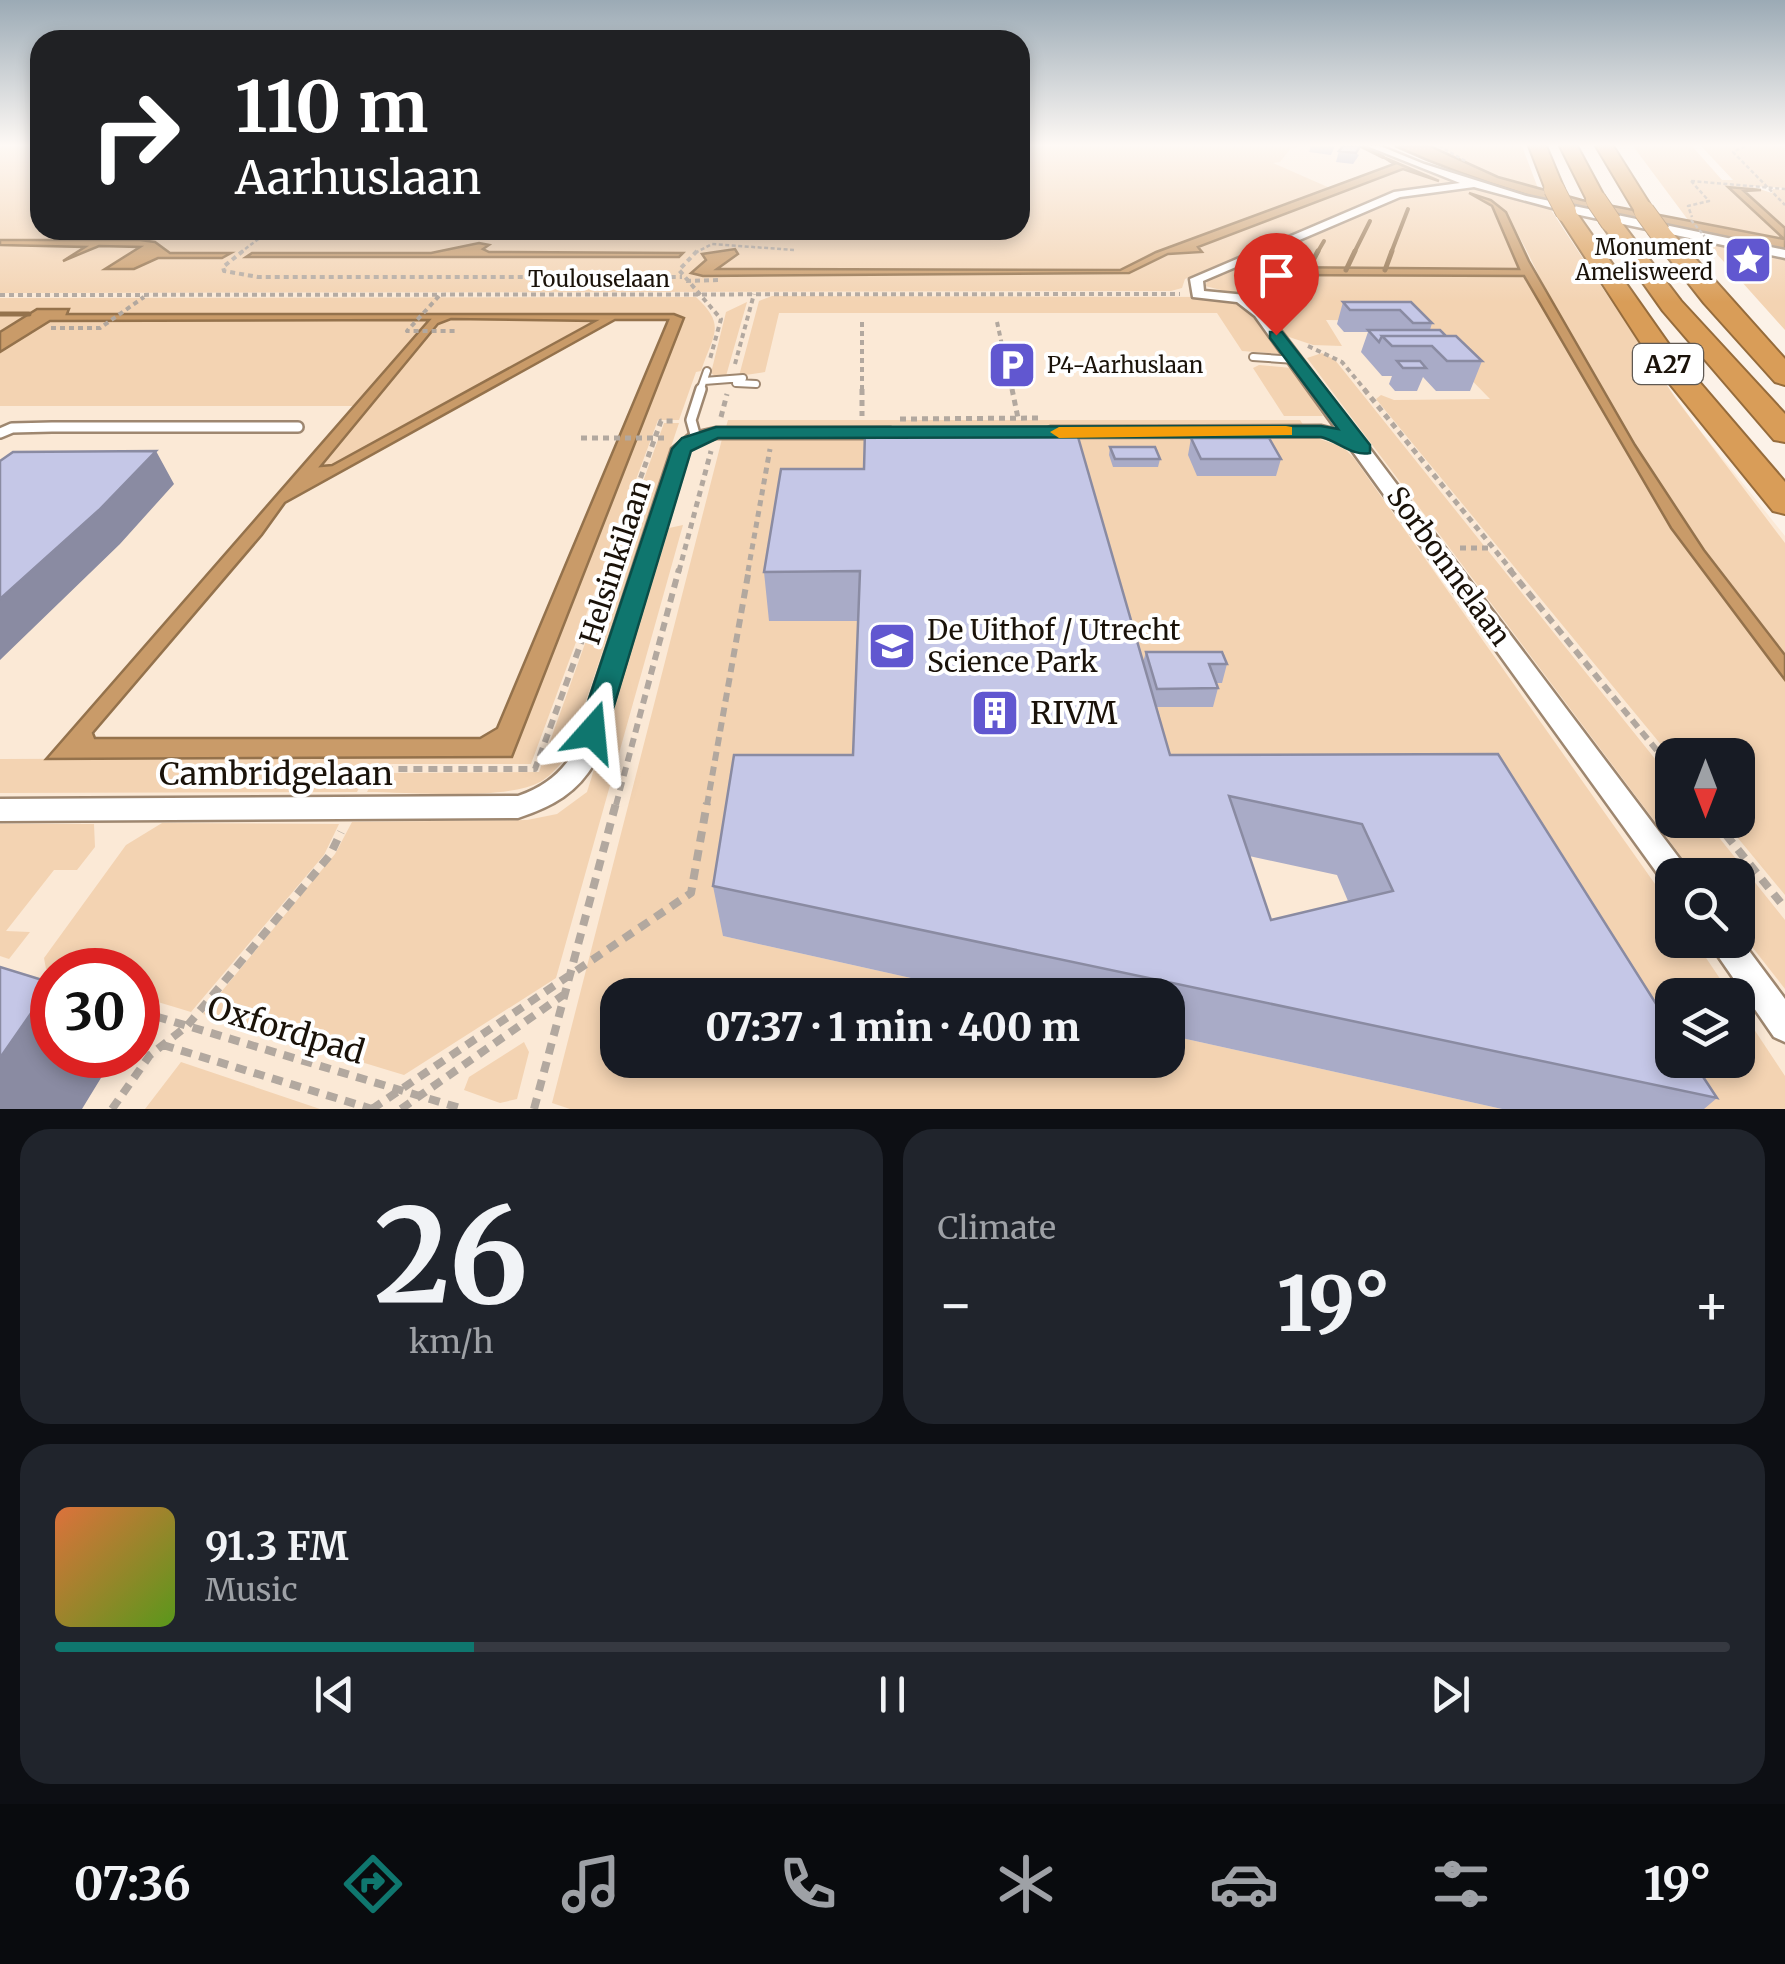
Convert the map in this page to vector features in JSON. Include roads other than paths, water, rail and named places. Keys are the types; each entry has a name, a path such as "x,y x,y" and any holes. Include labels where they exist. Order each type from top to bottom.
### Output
{"highway":[{"name":"A27","path":"1559,198 1667,362 1785,504"},
{"name":"A27","path":"1597,198 1672,306 1785,433"},
{"name":"A27","path":"1636,198 1660,233 1761,352 1785,374"}],"street":[{"name":"Sorbonnelaan","path":"1389,198 1196,279 1198,294 1250,302 1363,449 1663,858"},
{"path":"1532,198 1630,223 1785,254"},
{"path":"689,436 718,426 915,433"},
{"path":"1020,426 1321,431 1342,436 1363,449"},
{"name":"Helsinkilaan","path":"550,797 571,780 583,760 689,436"},
{"name":"Cambridgelaan","path":"0,810 518,807 550,797"},
{"path":"1735,958 1785,1026"}],"lane":[{"path":"1253,357 1291,360"},
{"path":"1271,362 1291,360"},
{"name":"Helsinkilaan","path":"689,436 705,376 731,381"},
{"path":"731,381 743,378"},
{"path":"731,381 756,384"},
{"path":"0,433 12,428 52,427 298,427"}],"waterway":[{"path":"1391,253 1408,209"},
{"path":"1355,251 1370,221"},
{"path":"1317,253 1324,241"},
{"path":"1308,270 1318,251"},
{"path":"1346,270 1355,251"},
{"path":"1385,270 1392,251"},
{"path":"0,314 29,314"}],"place":[{"name":"Monument Amelisweerd","path":"1748,260"},
{"name":"P4-Aarhuslaan","path":"1012,365"},
{"name":"De Uithof / Utrecht Science Park","path":"892,646"},
{"name":"RIVM","path":"995,713"}]}
